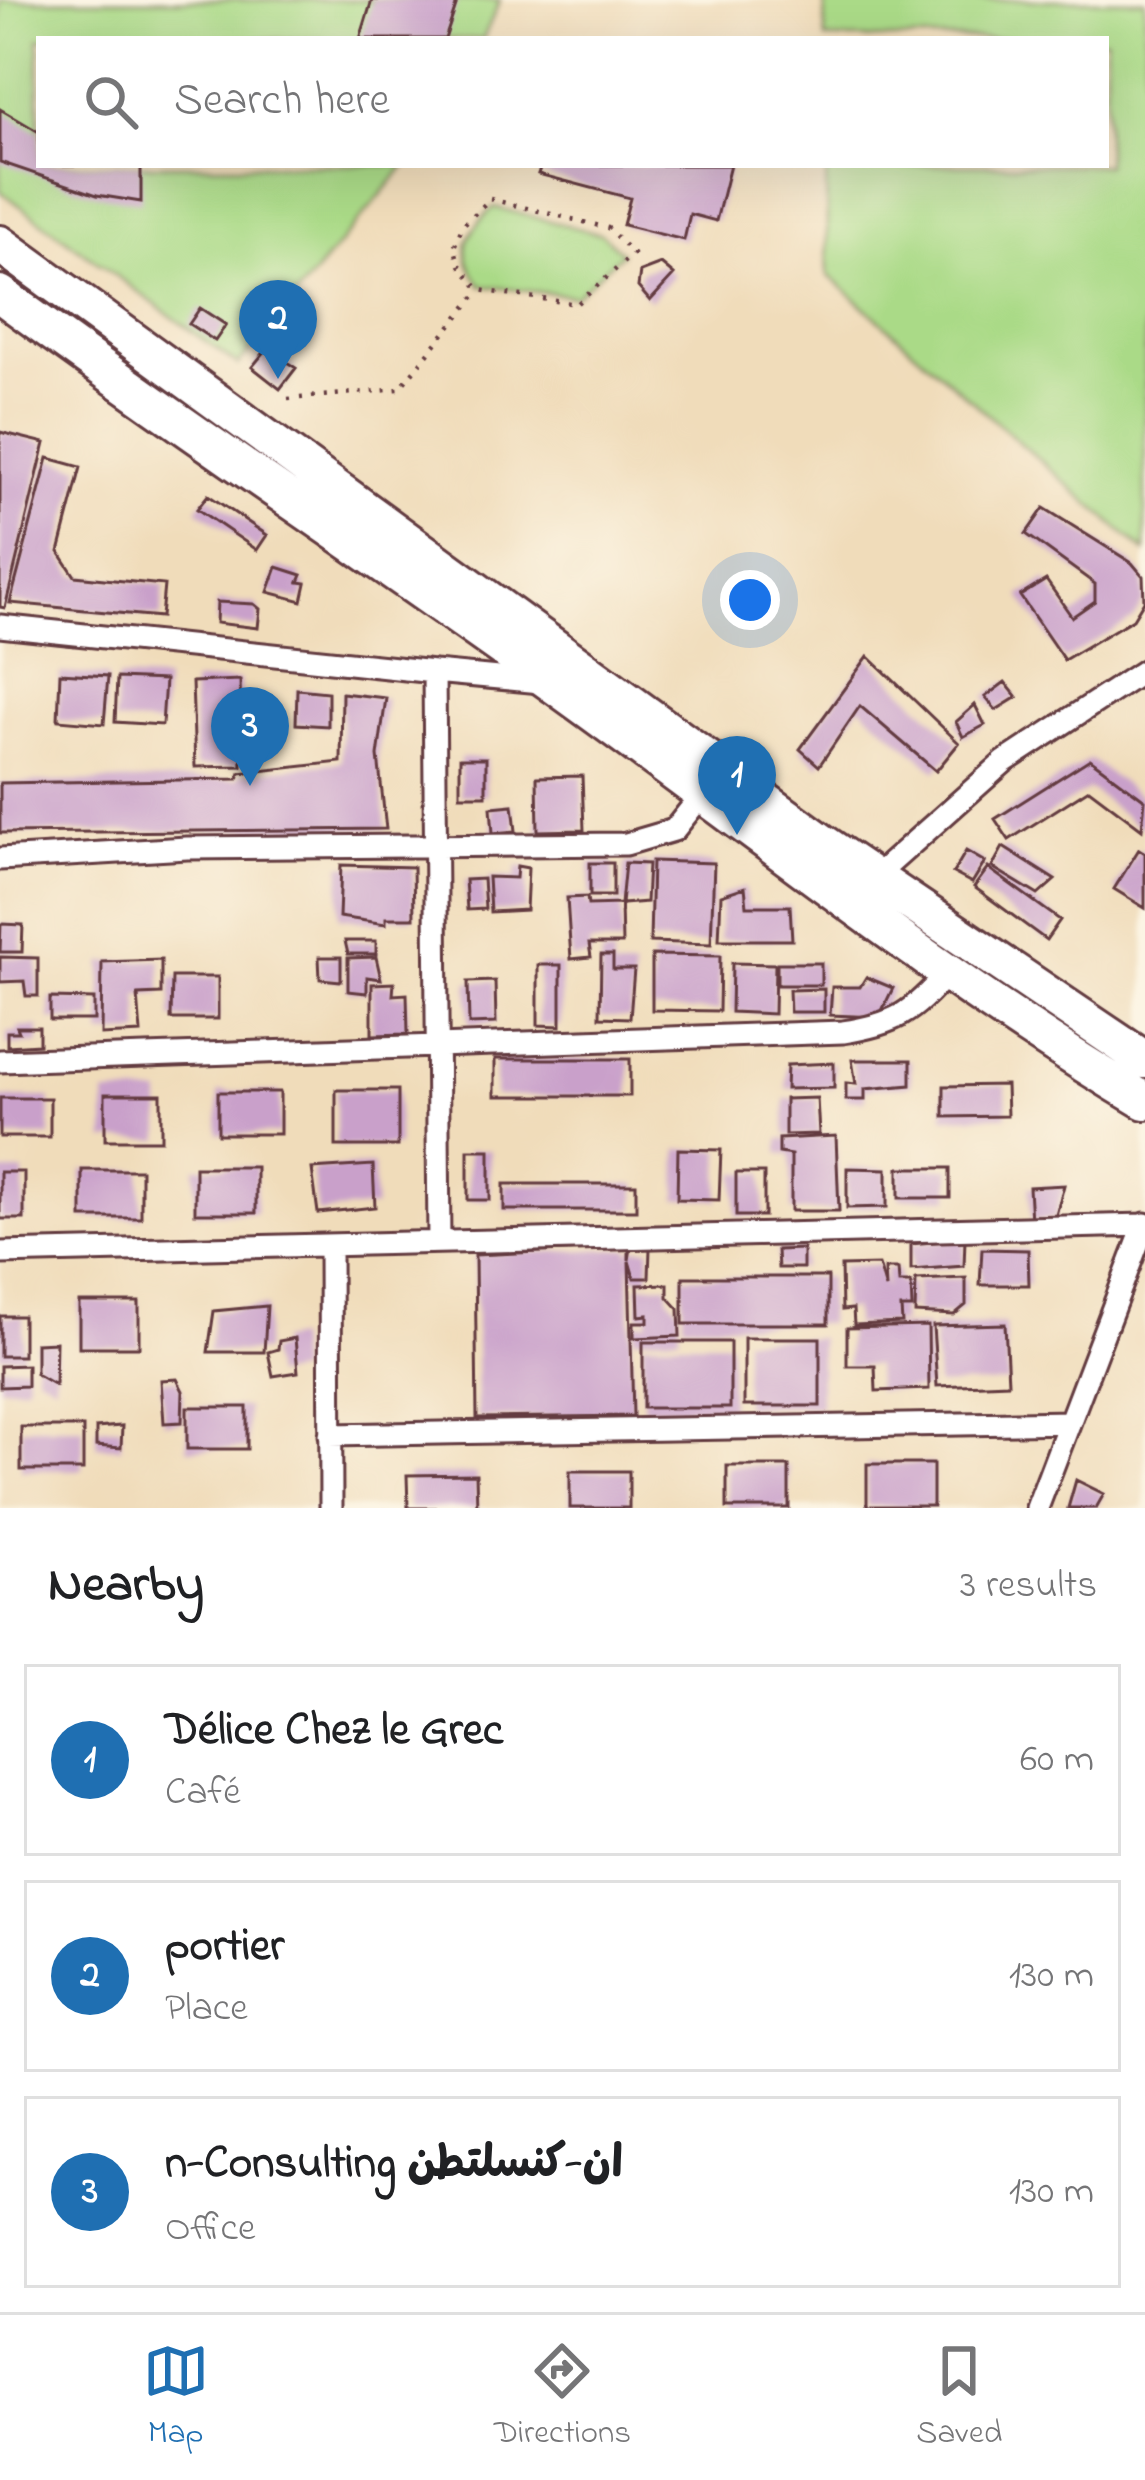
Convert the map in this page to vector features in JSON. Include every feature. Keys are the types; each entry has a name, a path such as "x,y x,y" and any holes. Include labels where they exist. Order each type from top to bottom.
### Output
{"main road":[{"path":"0,244 863,890 947,973 1145,1101"},
{"path":"0,294 152,406 552,683 701,796 1145,1060"},
{"path":"152,406 178,374"}],"street":[{"path":"0,626 552,683"},
{"path":"863,890 1004,762 1145,670"},
{"path":"434,672 439,1242"},
{"path":"0,859 187,848 650,840 674,830 701,796"},
{"path":"0,1061 843,1032 884,1026 916,1008 947,973"},
{"path":"0,1253 1145,1225 1036,1508"},
{"path":"330,1246 331,1508"},
{"path":"330,1435 1070,1421"}],"path":[{"path":"490,199 608,229 633,254 577,304 480,290 460,266 454,247 463,225 490,199"},
{"path":"288,399 399,389 480,290"}],"green space":[{"path":"0,0 500,0 484,36 36,36 36,168 403,168 238,365 0,191"},
{"path":"825,0 1145,0 1145,552 828,275 826,168 1109,168 1109,36 825,36"},
{"path":"494,207 602,234 622,253 575,296 482,286 469,264 467,245"}],"building":[{"path":"372,0 458,0 446,36 361,36"},
{"path":"0,109 36,130 36,168 141,168 141,202 97,195 0,162"},
{"path":"540,168 729,168 716,221 690,214 684,240 623,225 630,198 538,174"},
{"path":"661,264 674,275 650,301 638,287 640,272"},
{"path":"200,308 226,325 215,341 189,324"},
{"path":"267,349 296,368 280,389 252,367"},
{"path":"0,432 45,443 5,608 0,607"},
{"path":"48,458 81,467 59,552 75,576 164,585 161,617 10,603"},
{"path":"208,495 267,535 257,550 197,509"},
{"path":"1044,508 1132,563 1143,576 1144,601 1133,619 1064,660 1020,596 1046,580 1072,617 1095,601 1095,584 1026,534"},
{"path":"277,567 302,575 299,582 306,583 302,601 268,592"},
{"path":"217,602 254,604 260,609 258,628 216,623"},
{"path":"868,656 959,743 936,771 860,706 819,766 800,749"},
{"path":"60,673 108,676 104,724 58,720"},
{"path":"117,678 165,680 162,725 115,722"},
{"path":"240,680 242,766 195,767 192,682"},
{"path":"1005,682 1017,697 996,710 985,697"},
{"path":"297,689 328,692 328,726 296,724"},
{"path":"342,693 386,698 378,756 386,829 0,833 0,783 238,779 240,773 341,762"},
{"path":"975,705 985,725 963,737 956,722"},
{"path":"460,758 486,758 486,795 460,795"},
{"path":"1090,759 1145,800 1142,829 1089,789 1009,840 995,819"},
{"path":"582,776 584,830 538,831 537,777"},
{"path":"513,805 516,831 493,833 491,807"},
{"path":"1003,847 1055,880 1038,895 992,867"},
{"path":"1139,849 1145,853 1145,908 1114,889"},
{"path":"966,851 985,862 972,883 953,873"},
{"path":"652,861 714,863 711,944 650,942"},
{"path":"590,863 613,863 613,896 590,896"},
{"path":"625,863 648,864 646,902 621,904"},
{"path":"341,865 413,867 414,918 386,918 386,924 339,917"},
{"path":"517,866 528,868 526,910 490,912 488,877 516,878"},
{"path":"988,868 1060,920 1046,940 974,887"},
{"path":"483,879 485,909 467,910 465,880"},
{"path":"745,887 747,906 790,906 792,940 719,940 721,895"},
{"path":"587,897 588,905 621,904 622,944 589,944 591,957 571,959 567,898"},
{"path":"1,924 23,925 22,952 0,952"},
{"path":"345,941 376,941 376,954 348,954"},
{"path":"601,955 613,955 613,969 634,969 630,1018 600,1017"},
{"path":"652,955 720,956 719,1011 652,1010"},
{"path":"0,957 38,958 38,996 26,996 24,981 0,982"},
{"path":"319,957 341,957 341,981 320,979"},
{"path":"376,957 381,979 367,977 367,993 348,991 348,958"},
{"path":"161,960 161,994 138,995 141,1033 101,1035 102,962"},
{"path":"732,963 775,964 774,1014 731,1012"},
{"path":"777,963 821,963 821,985 777,985"},
{"path":"538,965 561,965 561,1026 538,1025"},
{"path":"172,977 218,977 218,1019 171,1019"},
{"path":"866,977 893,988 879,1017 830,1015 832,987 860,987"},
{"path":"495,981 496,1023 469,1024 468,982"},
{"path":"394,983 393,995 407,994 408,1034 372,1035 372,984"},
{"path":"824,989 824,1012 790,1012 789,990"},
{"path":"50,998 94,999 94,1020 50,1020"},
{"path":"17,1027 39,1027 39,1044 7,1046 7,1032 19,1032"},
{"path":"495,1059 630,1059 630,1096 495,1096"},
{"path":"852,1060 911,1060 911,1085 865,1089 865,1100 846,1100 846,1083 856,1084"},
{"path":"834,1063 834,1088 786,1089 787,1065"},
{"path":"1006,1085 1007,1116 944,1117 944,1086"},
{"path":"336,1090 398,1090 398,1146 336,1146"},
{"path":"218,1092 280,1092 280,1134 218,1134"},
{"path":"105,1094 161,1094 161,1140 105,1140"},
{"path":"0,1098 50,1098 50,1137 0,1137"},
{"path":"817,1098 819,1134 785,1135 785,1099"},
{"path":"836,1136 839,1211 791,1211 791,1155 779,1153 779,1139"},
{"path":"678,1149 721,1150 719,1200 677,1199"},
{"path":"468,1150 490,1150 490,1200 468,1200"},
{"path":"373,1165 375,1207 318,1213 312,1169"},
{"path":"195,1167 256,1167 256,1213 195,1213"},
{"path":"847,1168 887,1169 887,1207 847,1208"},
{"path":"899,1168 950,1168 950,1198 899,1198"},
{"path":"82,1170 141,1170 141,1218 82,1218"},
{"path":"0,1172 24,1172 24,1219 0,1219"},
{"path":"736,1173 764,1173 764,1216 736,1216"},
{"path":"504,1184 636,1184 636,1210 504,1210"},
{"path":"1064,1185 1055,1219 1031,1221 1029,1187"},
{"path":"965,1239 964,1266 911,1270 911,1244"},
{"path":"629,1248 629,1260 631,1248 650,1248 649,1278 634,1278 629,1261 633,1416 477,1418 475,1255"},
{"path":"803,1249 803,1268 778,1268 777,1250"},
{"path":"982,1249 1028,1250 1029,1285 980,1285"},
{"path":"879,1265 886,1289 885,1269 898,1269 899,1283 911,1283 912,1308 901,1308 902,1323 854,1325 853,1309 842,1310 841,1266"},
{"path":"683,1277 828,1277 828,1324 683,1324"},
{"path":"966,1278 966,1305 954,1315 915,1313 916,1280"},
{"path":"668,1284 668,1297 679,1309 680,1336 634,1338 634,1322 648,1322 648,1315 639,1316 638,1285"},
{"path":"79,1302 139,1302 139,1347 79,1347"},
{"path":"267,1306 264,1352 208,1352 214,1311"},
{"path":"0,1316 23,1316 23,1356 0,1356"},
{"path":"1005,1324 1008,1383 937,1386 933,1326"},
{"path":"928,1326 929,1389 876,1391 875,1366 847,1366 847,1328"},
{"path":"295,1338 298,1372 273,1376 268,1352 278,1349 279,1341"},
{"path":"744,1338 820,1338 820,1406 744,1406"},
{"path":"56,1342 55,1385 36,1374 36,1343"},
{"path":"643,1342 730,1342 730,1408 643,1408"},
{"path":"27,1365 27,1386 0,1387 0,1366"},
{"path":"177,1379 183,1391 182,1422 164,1423 161,1380"},
{"path":"187,1407 247,1407 247,1449 187,1449"},
{"path":"122,1426 121,1448 96,1446 96,1428"},
{"path":"21,1427 83,1427 83,1470 21,1470"},
{"path":"867,1464 933,1464 933,1506 867,1506"},
{"path":"727,1466 789,1466 789,1508 727,1508"},
{"path":"570,1471 629,1471 629,1508 570,1508"},
{"path":"476,1474 477,1508 408,1508 407,1475"},
{"path":"1076,1480 1104,1494 1096,1508 1068,1508"}],"place":[{"name":"portier","path":"278,379"},
{"name":"n-Consulting ان-كنسلتطن","path":"250,786"},
{"name":"Délice Chez le Grec","path":"737,835"}]}
